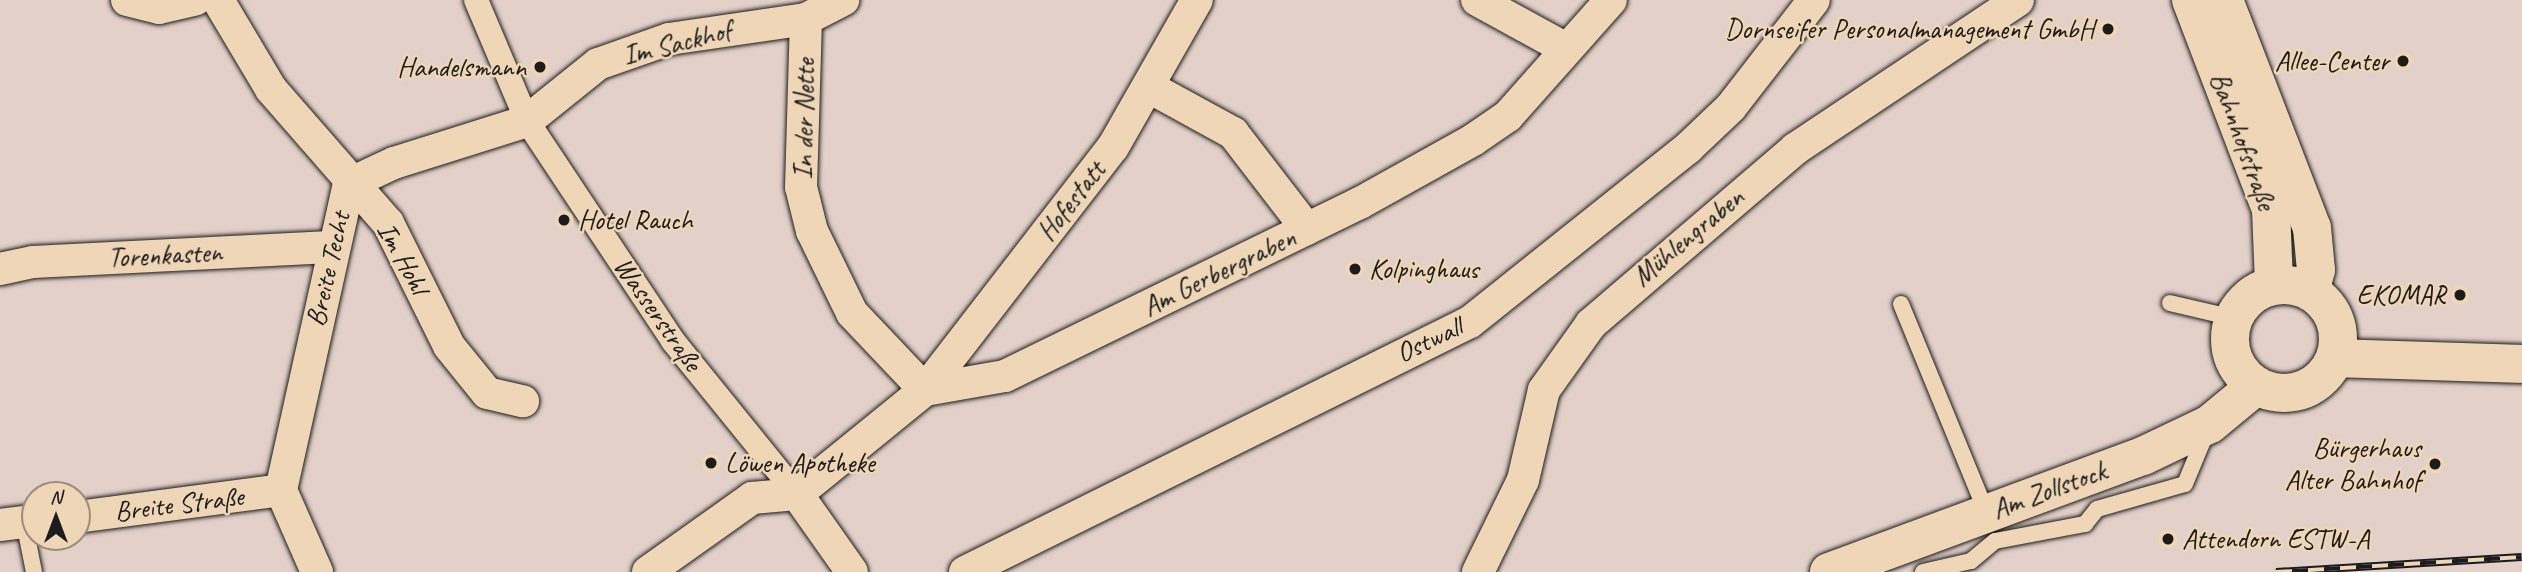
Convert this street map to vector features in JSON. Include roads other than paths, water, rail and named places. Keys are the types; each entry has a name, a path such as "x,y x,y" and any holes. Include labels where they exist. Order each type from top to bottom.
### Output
{"street":[{"path":"127,0 159,8 195,0"},
{"name":"Breite Techt","path":"218,0 271,89 349,184 331,247 281,490"},
{"name":"Wasserstraße","path":"476,0 527,121 673,341 797,494 852,572"},
{"name":"Im Sackhof","path":"527,121 598,64 669,39 806,19 843,0"},
{"name":"Hofestatt","path":"925,390 1113,147 1197,0"},
{"path":"1477,0 1563,47"},
{"name":"Am Gerbergraben","path":"797,494 925,390 1005,376 1307,229 1508,116 1563,47 1611,0"},
{"name":"Ostwall","path":"965,572 1470,321 1688,148 1731,107 1814,0"},
{"name":"Mühlengraben","path":"1478,572 1523,480 1544,390 1591,324 1795,149 2018,0"},
{"name":"Bahnhofstraße","path":"2191,0 2271,209 2292,288 2316,270 2312,228 2224,0"},
{"name":"In der Nette","path":"806,19 801,187 812,231 852,313 925,390"},
{"path":"1149,87 1233,133 1307,229"},
{"path":"349,184 394,163 527,121"},
{"name":"Im Hohl","path":"349,184 388,223 456,355 487,393 523,401"},
{"name":"Torenkasten","path":"0,269 33,262 331,247"},
{"path":"2336,358 2332,313 2292,288 2250,297 2234,318 2235,363 2256,386 2302,390 2336,358 2522,364"},
{"name":"Am Zollstock","path":"1829,572 1870,565 1991,527 2210,424 2256,386"},
{"path":"281,490 317,572"},
{"name":"Breite Straße","path":"91,514 281,490"},
{"path":"648,572 752,499 797,494"}],"lane":[{"path":"2170,303 2234,318"},
{"path":"1901,304 1991,527"},
{"path":"1991,527 2085,524 2097,509 2185,484 2210,424"},
{"path":"2143,456 2155,493"},
{"path":"20,523 34,572"},
{"path":"1923,572 1971,561 1991,527"}],"railway":[{"path":"2276,572 2522,557"}],"place":[{"name":"Dornseifer Personalmanagement GmbH","path":"2108,29"},
{"name":"Allee-Center","path":"2403,61"},
{"name":"Handelsmann","path":"540,67"},
{"name":"Hotel Rauch","path":"564,220"},
{"name":"Kolpinghaus","path":"1355,269"},
{"name":"EKOMAR","path":"2460,295"},
{"name":"Löwen Apotheke","path":"711,463"},
{"name":"Bürgerhaus Alter Bahnhof","path":"2435,464"},
{"name":"Attendorn ESTW-A","path":"2168,539"}]}
